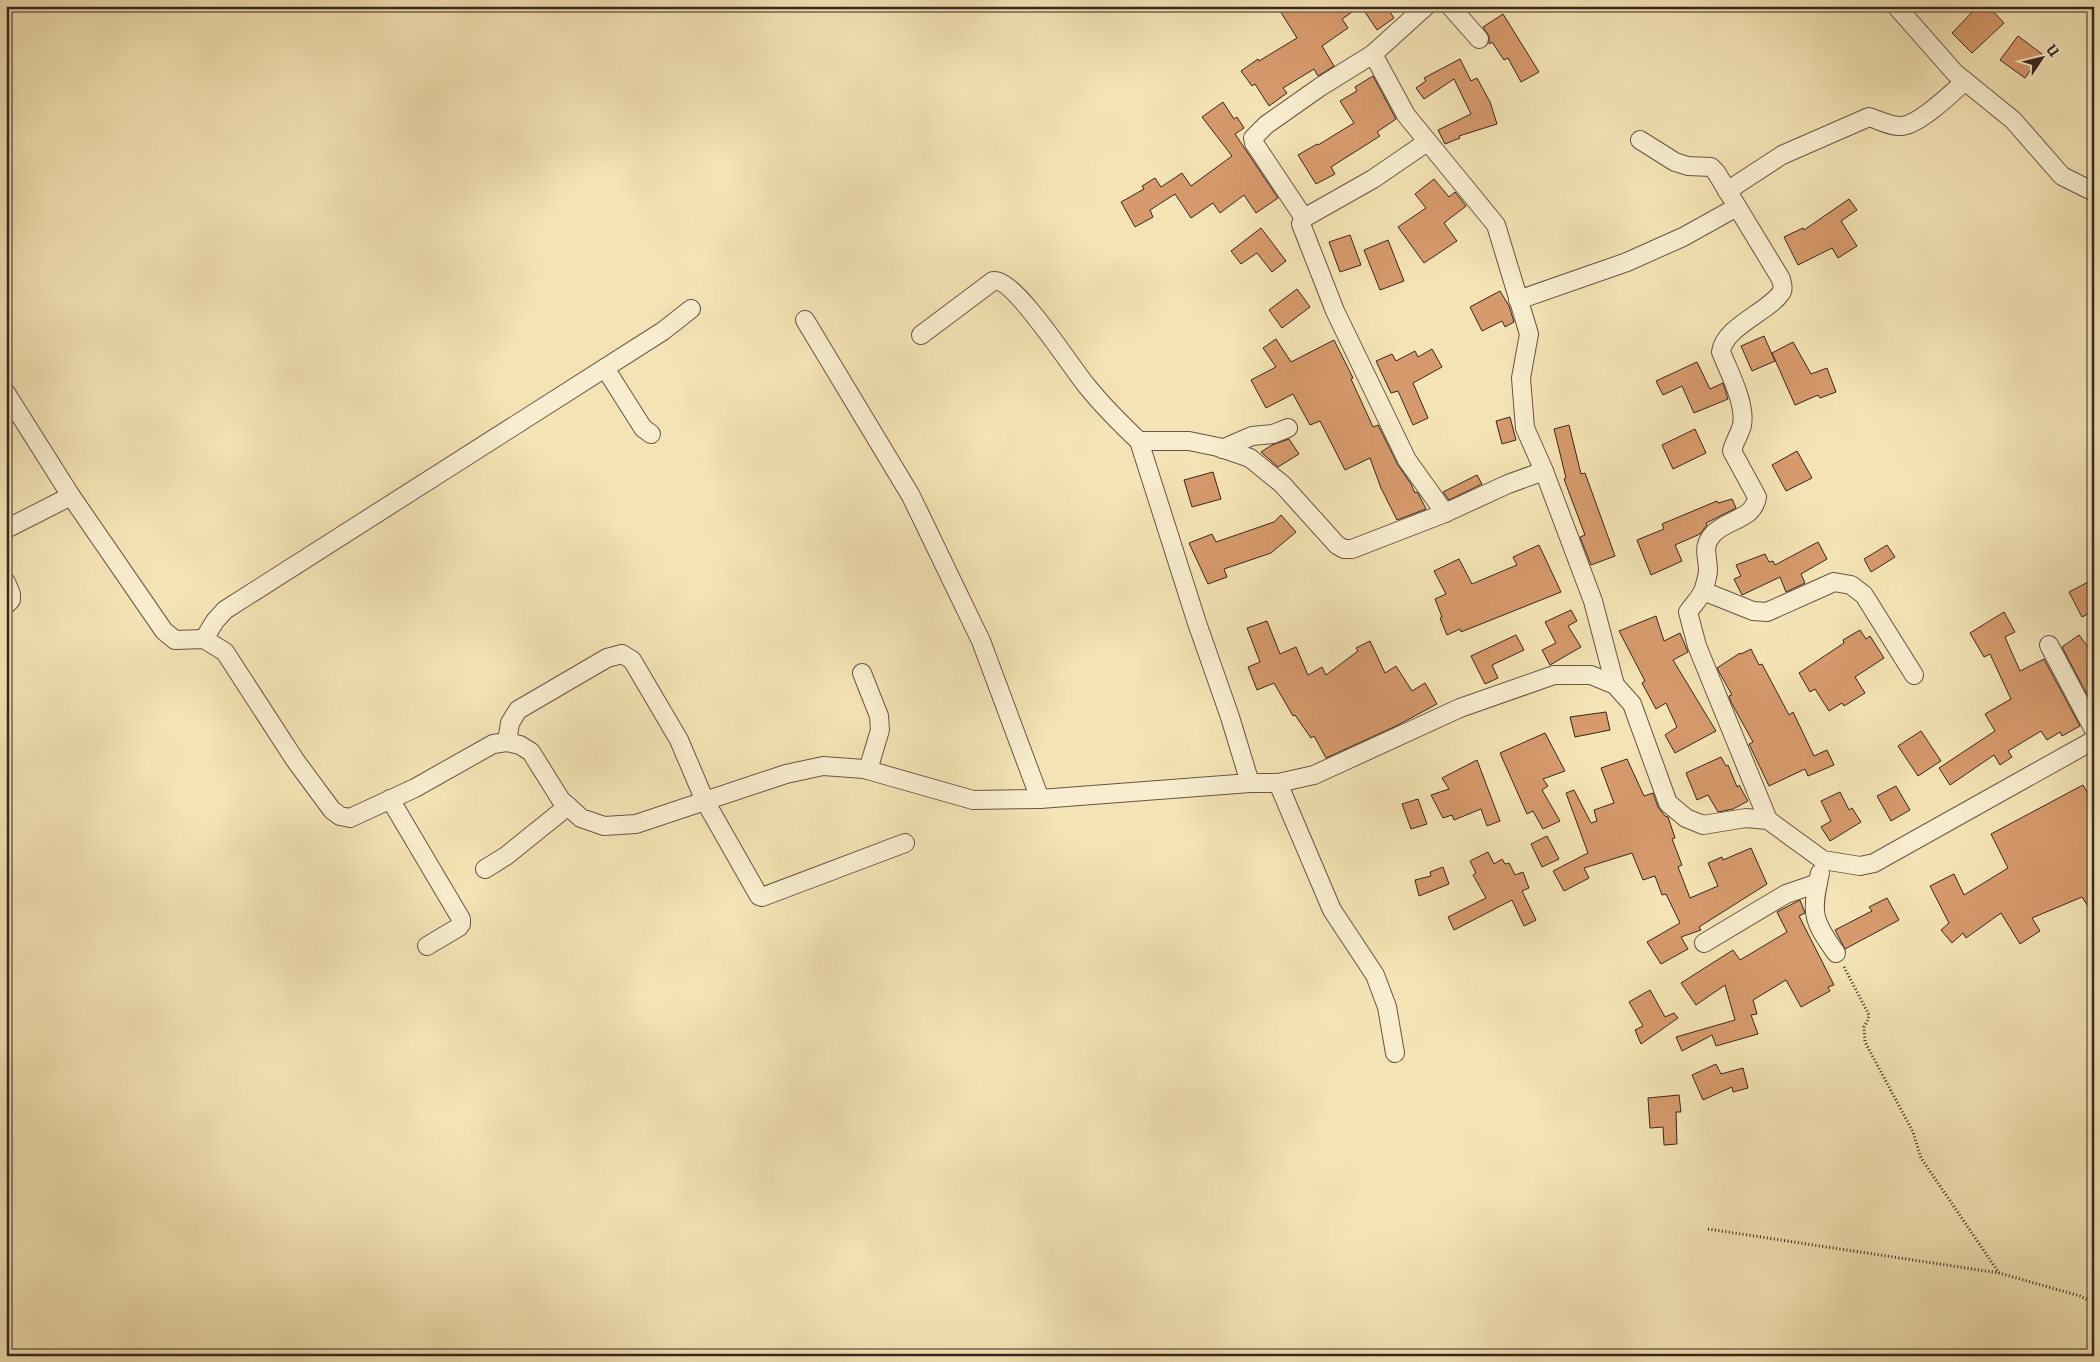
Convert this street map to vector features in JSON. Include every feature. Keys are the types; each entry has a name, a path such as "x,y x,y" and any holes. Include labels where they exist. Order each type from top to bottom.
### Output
{"street":[{"path":"1304,218 1253,138 1266,125 1320,87 1373,54 1426,6"},
{"path":"1450,6 1480,40"},
{"path":"1896,6 1955,73 2013,120 2062,176 2094,192"},
{"path":"1373,54 1406,115 1496,225 1529,334 1521,378 1525,428 1544,471 1593,601 1615,685"},
{"path":"1727,190 1782,155 1869,117 1888,124 1906,125 1944,101 1965,81"},
{"path":"1640,140 1675,162 1688,166 1711,167 1781,278 1783,286 1782,292 1776,298 1756,312 1725,339 1722,345 1721,352 1738,397 1743,417 1742,426 1732,451 1756,497 1755,506 1749,513 1730,522 1714,533 1706,545 1705,556 1708,570 1703,591 1688,612 1692,630 1768,820"},
{"path":"1427,142 1373,179 1304,218 1301,224 1343,329 1407,460 1445,513"},
{"path":"1518,300 1627,262 1684,236 1737,207"},
{"path":"921,335 993,281 999,280 1008,285 1031,312 1085,384 1118,422 1139,441 1250,783"},
{"path":"204,639 215,621 225,610 663,331 691,310"},
{"path":"805,320 911,496 981,640 1040,799"},
{"path":"605,368 643,428 651,434"},
{"path":"6,393 71,496 164,631 175,640 204,639 224,652 295,760 332,810 340,816 350,818 415,788 493,744 508,742 520,745 531,752 561,800 581,818 604,826 636,824 786,774 823,766 868,770 973,800 1040,799 1250,783 1278,783 1314,775 1460,708 1554,675 1591,675 1615,685 1632,704 1668,803 1686,818 1703,825 1746,818 1768,820 1823,860 1860,866 1874,863 2094,740"},
{"path":"1222,449 1252,436 1273,434 1288,428"},
{"path":"1139,441 1189,441 1250,458 1276,479 1337,545 1344,549 1352,549 1445,513 1508,484 1544,471"},
{"path":"6,529 71,496"},
{"path":"6,582 11,594 11,600 6,605"},
{"path":"1703,591 1752,611 1767,612 1834,582 1851,585 1864,596 1914,675"},
{"path":"2049,645 2094,730"},
{"path":"508,742 510,724 518,710 607,658 622,654 632,660 679,740 705,801 756,892 762,897 906,843"},
{"path":"862,673 879,716 880,730 868,770"},
{"path":"1278,783 1332,910 1375,975 1386,1007 1395,1053"},
{"path":"390,799 461,919 459,926 427,946"},
{"path":"485,869 506,856 568,806"},
{"path":"1823,860 1813,910 1819,929 1836,954"},
{"path":"1704,943 1786,894 1818,882"}],"path":[{"path":"1836,954 1869,1015 1864,1027 1865,1042 1913,1132 1921,1158 1999,1273"},
{"path":"1708,1229 1999,1273 2080,1296 2094,1303"}],"building":[{"path":"1277,6 1361,6 1342,19 1348,28 1322,46 1334,66 1318,76 1314,69 1283,88 1287,93 1269,106 1255,84 1252,86 1241,71 1258,59 1259,61 1297,38"},
{"path":"1361,6 1386,6 1394,18 1377,30"},
{"path":"1978,6 1988,6 2004,23 1972,53 1952,33"},
{"path":"1503,14 1539,72 1521,82 1508,58 1504,60 1492,42 1489,44 1489,36 1483,27"},
{"path":"2018,36 2042,54 2025,78 2000,60"},
{"path":"1460,59 1471,81 1477,78 1490,102 1497,124 1459,136 1460,138 1445,144 1438,130 1471,114 1454,79 1424,99 1416,88 1426,81 1424,78"},
{"path":"1373,76 1396,119 1377,132 1380,136 1331,167 1335,174 1316,184 1298,155 1354,123 1340,101 1357,91 1355,87"},
{"path":"1223,102 1234,119 1237,117 1244,128 1235,134 1278,198 1256,213 1244,195 1220,213 1213,203 1191,218 1175,194 1150,210 1153,217 1135,227 1121,202 1144,189 1142,186 1155,178 1161,187 1182,173 1191,186 1232,156 1202,117"},
{"path":"1434,179 1449,197 1455,192 1466,206 1444,223 1457,241 1424,263 1398,227 1426,208 1415,194"},
{"path":"1849,199 1857,210 1841,221 1857,246 1838,258 1832,248 1798,265 1784,237 1803,228 1804,230"},
{"path":"1261,228 1286,261 1272,272 1257,253 1241,264 1231,251"},
{"path":"1350,235 1361,265 1340,272 1329,242"},
{"path":"1388,240 1404,281 1380,290 1364,250"},
{"path":"1297,289 1310,307 1282,328 1269,310"},
{"path":"1500,291 1509,306 1514,322 1505,327 1502,321 1482,331 1470,307"},
{"path":"1764,336 1775,361 1752,371 1741,346"},
{"path":"1276,339 1291,362 1334,340 1353,378 1351,379 1373,427 1378,425 1398,465 1415,493 1417,492 1426,509 1397,520 1381,488 1370,458 1345,470 1320,421 1310,425 1293,394 1266,408 1251,380 1276,367 1263,348"},
{"path":"1793,342 1811,374 1827,368 1836,392 1820,398 1818,395 1795,405 1772,353"},
{"path":"1432,349 1442,367 1413,383 1428,418 1413,425 1398,391 1391,393 1376,361 1392,354 1396,361 1415,351 1418,357"},
{"path":"1697,362 1710,389 1723,383 1728,399 1694,413 1682,386 1663,395 1656,381"},
{"path":"1510,417 1516,440 1502,444 1496,421"},
{"path":"1569,425 1581,474 1585,473 1615,556 1591,565 1580,537 1585,535 1564,479 1566,478 1554,429"},
{"path":"1695,429 1706,453 1673,469 1662,445"},
{"path":"1289,439 1299,454 1278,467 1261,452 1272,445"},
{"path":"1797,451 1812,478 1786,491 1772,465"},
{"path":"1213,472 1221,499 1192,507 1184,480"},
{"path":"1477,475 1482,484 1449,500 1443,492"},
{"path":"1732,499 1736,508 1706,523 1707,525 1700,534 1675,545 1682,561 1651,575 1637,540 1664,529 1662,524 1717,501 1718,503"},
{"path":"1281,515 1296,532 1271,553 1224,569 1227,577 1208,584 1189,543 1212,534 1216,542 1274,522"},
{"path":"1818,542 1827,559 1801,574 1805,583 1786,592 1780,577 1742,595 1734,579 1741,576 1736,565 1765,554 1769,562 1773,561 1775,565"},
{"path":"1539,545 1561,592 1461,632 1460,629 1447,635 1435,599 1446,594 1434,571 1459,559 1472,584 1517,565 1513,557"},
{"path":"1887,545 1895,557 1871,572 1864,559"},
{"path":"2094,579 2094,611 2082,617 2069,592"},
{"path":"1571,610 1577,621 1568,626 1581,647 1550,665 1542,650 1556,643 1545,622"},
{"path":"2004,612 2015,632 2005,637 2020,671 2044,659 2080,726 2062,736 2060,732 2047,740 2041,731 2008,751 2012,757 2000,765 1994,755 1950,785 1939,768 1995,731 1985,714 2011,699 1990,654 1984,657 1970,633"},
{"path":"1656,616 1664,641 1680,633 1688,652 1673,660 1716,731 1675,753 1665,735 1677,727 1666,703 1656,709 1642,683 1645,681 1619,631"},
{"path":"1267,621 1280,654 1296,647 1308,675 1322,667 1326,675 1358,651 1356,648 1370,641 1385,673 1396,666 1412,691 1425,683 1437,704 1396,726 1326,758 1314,736 1311,738 1295,715 1293,716 1274,683 1257,690 1248,667 1260,662 1247,628"},
{"path":"1860,630 1866,639 1870,636 1884,658 1855,677 1865,693 1844,706 1842,703 1829,711 1815,689 1810,692 1799,673 1844,643 1843,640"},
{"path":"1516,635 1524,650 1492,665 1498,678 1485,684 1471,656"},
{"path":"2079,635 2094,655 2093,706 2062,647"},
{"path":"1751,649 1759,665 1762,664 1789,715 1793,712 1814,756 1827,750 1834,765 1808,776 1805,769 1769,786 1749,744 1753,742 1731,702 1729,696 1732,695 1717,668 1740,653"},
{"path":"1606,712 1610,730 1575,737 1570,717"},
{"path":"1921,731 1941,761 1918,776 1898,746"},
{"path":"1545,733 1565,771 1543,779 1548,786 1542,790 1560,821 1543,829 1533,811 1527,814 1500,753"},
{"path":"1721,757 1726,766 1728,765 1737,787 1739,785 1748,801 1733,809 1718,812 1708,795 1697,800 1686,773"},
{"path":"1627,759 1644,796 1653,793 1658,807 1668,817 1675,838 1672,839 1682,865 1678,867 1690,898 1718,886 1708,863 1722,857 1723,860 1751,848 1767,884 1699,927 1701,930 1681,937 1688,949 1661,964 1647,942 1680,923 1666,894 1662,895 1655,876 1643,880 1632,853 1584,868 1589,878 1564,891 1553,871 1588,853 1566,793 1574,790 1591,823 1597,821 1594,810 1614,803 1601,768"},
{"path":"1477,760 1500,821 1487,826 1481,809 1454,820 1452,815 1443,818 1431,795 1449,789 1442,778"},
{"path":"2083,785 2094,804 2094,915 2082,897 2032,918 2040,931 2020,944 2001,913 1966,938 1963,933 1952,943 1941,930 1949,923 1930,886 1954,874 1964,895 2008,868 1991,834"},
{"path":"1896,786 1910,810 1891,821 1877,796"},
{"path":"1840,792 1849,810 1852,808 1861,822 1830,841 1821,827 1831,821 1821,801"},
{"path":"1418,799 1427,824 1411,829 1402,804"},
{"path":"1547,836 1559,859 1542,867 1531,844"},
{"path":"1488,852 1494,864 1502,859 1505,864 1509,863 1515,875 1523,872 1529,888 1522,891 1536,920 1524,926 1512,900 1454,930 1448,917 1486,898 1473,875 1476,873 1470,861"},
{"path":"1443,867 1449,884 1419,896 1415,880 1431,876 1430,872"},
{"path":"1887,898 1899,920 1845,949 1835,930 1872,911 1869,907"},
{"path":"1800,900 1805,913 1799,916 1834,985 1828,987 1830,991 1801,1007 1786,980 1753,1000 1757,1014 1751,1015 1758,1034 1716,1046 1712,1035 1682,1051 1676,1037 1735,1020 1725,985 1696,1005 1681,983 1733,950 1740,960 1787,932 1777,912"},
{"path":"1650,990 1665,1017 1674,1013 1678,1018 1641,1044 1635,1030 1643,1026 1629,1002"},
{"path":"1716,1064 1721,1074 1743,1068 1748,1088 1733,1092 1732,1087 1703,1100 1692,1075"},
{"path":"1679,1095 1681,1112 1676,1112 1677,1144 1664,1145 1663,1127 1650,1128 1648,1098"}]}
